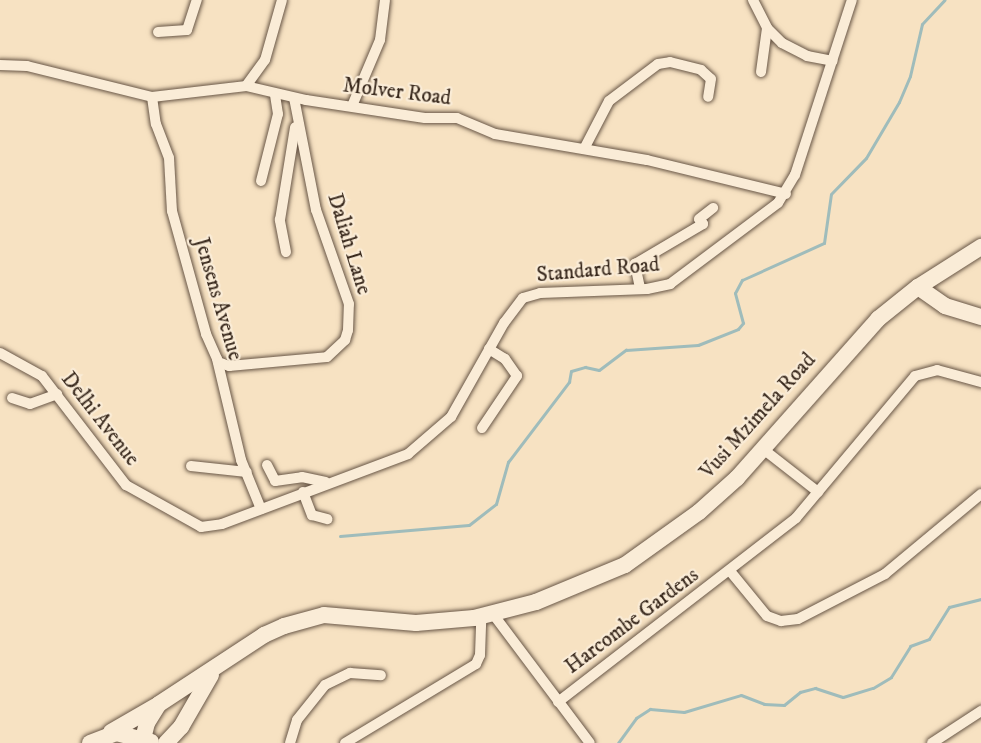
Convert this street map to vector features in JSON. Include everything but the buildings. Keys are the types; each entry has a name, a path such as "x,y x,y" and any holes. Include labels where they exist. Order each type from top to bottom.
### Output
{"main road":[{"name":"Vusi Mzimela Road","path":"90,743 215,670 264,634 315,617 345,615 433,623 487,616 537,602 625,565 699,512 763,449 863,332 918,287 981,247"},
{"path":"918,287 938,303 981,317"},
{"name":"Vusi Mzimela Road","path":"166,743 191,710 215,670"},
{"path":"108,734 146,741 159,704"},
{"path":"184,743 191,710"}],"street":[{"path":"158,32 187,30 197,0"},
{"path":"246,86 265,60 282,0"},
{"path":"352,106 380,40 385,0"},
{"path":"753,0 767,28 792,50 833,61"},
{"path":"786,194 852,0"},
{"path":"761,72 767,28"},
{"path":"584,149 609,101 658,64 675,62 701,70 711,79 708,97"},
{"name":"Molver Road","path":"0,65 27,66 152,97 246,86 294,98 425,118 457,118 495,134 734,179 786,194"},
{"path":"261,181 278,114 275,94"},
{"name":"Jensens Avenue","path":"152,97 156,124 169,158 172,211 218,362 247,472 261,509"},
{"name":"Daliah Lane","path":"218,362 229,366 304,361 327,357 345,340 349,304 316,210 296,120 294,98"},
{"path":"286,252 280,220 296,120"},
{"name":"Standard Road","path":"201,527 222,524 325,482 408,453 438,432 451,417 513,308 527,296 663,286 686,275 786,194"},
{"path":"640,288 635,264 703,224 699,219 713,208"},
{"path":"482,428 517,376 505,359 489,349"},
{"name":"Delhi Avenue","path":"0,353 42,376 120,480 201,527"},
{"name":"Harcombe Gardens","path":"558,702 796,518 915,376 937,370 981,382"},
{"path":"12,398 30,404 57,394"},
{"path":"763,449 818,492"},
{"path":"267,465 275,481 302,477 325,482"},
{"path":"191,466 247,472"},
{"path":"303,492 312,515 327,519"},
{"name":"Harcombe Gardens","path":"730,571 767,616 781,621 798,619 885,574 981,494"},
{"path":"487,616 590,743"},
{"path":"345,743 476,664 480,655 487,616"},
{"path":"290,743 297,720 325,685 350,673 381,675"},
{"path":"932,743 981,711"}],"waterway":[{"path":"340,536 469,525 496,504 508,462 569,382 571,371 585,367 599,370 626,350 698,345 738,329 743,323 735,293 742,280 824,243 831,194 866,158 899,102 910,76 922,24 944,0"},
{"path":"618,743 636,718 650,709 684,712 741,695 764,704 784,705 800,692 815,688 843,697 873,688 891,677 910,646 929,639 949,607 981,599"}]}
